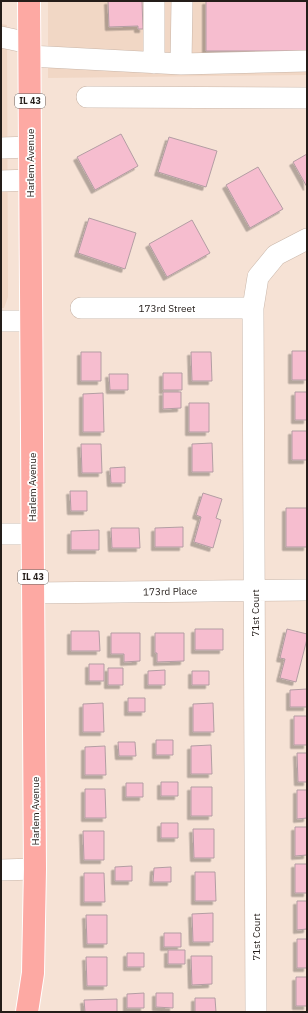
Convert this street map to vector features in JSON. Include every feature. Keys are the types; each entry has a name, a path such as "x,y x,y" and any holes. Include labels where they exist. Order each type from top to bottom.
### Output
{"main road":[{"name":"Harlem Avenue","path":"27,1012 33,973 35,869 29,1"},
{"name":"Harlem Avenue","path":"33,973 38,1012"}],"street":[{"path":"154,1 154,63"},
{"path":"182,1 182,64"},
{"path":"1,37 29,50 154,63 182,64 307,61"},
{"path":"87,97 307,98"},
{"path":"1,148 30,147"},
{"path":"1,181 30,180"},
{"name":"71st Court","path":"256,1012 253,308 258,277 276,255 307,239"},
{"name":"173rd Street","path":"81,308 253,308"},
{"path":"1,321 31,321"},
{"path":"1,534 33,534"},
{"name":"173rd Place","path":"33,592 307,590"},
{"path":"1,870 35,869"}],"shaded area":[{"path":"48,1 307,1 307,75 48,78"},
{"path":"1,24 7,25 8,297 4,308 1,308"}],"building":[{"path":"108,1 142,1 143,29 138,29 138,26 109,27"},
{"path":"206,1 307,1 307,51 206,51"},
{"path":"121,134 138,166 95,190 77,157"},
{"path":"169,137 217,151 206,187 158,172"},
{"path":"307,154 307,187 293,162"},
{"path":"258,167 283,209 250,228 226,185"},
{"path":"89,218 136,233 125,269 78,253"},
{"path":"192,220 210,253 167,277 149,244"},
{"path":"292,351 307,351 307,380 292,380"},
{"path":"81,352 101,352 101,381 81,381"},
{"path":"191,352 211,352 212,381 192,381"},
{"path":"163,373 182,373 182,390 163,390"},
{"path":"109,374 128,374 128,390 110,390"},
{"path":"163,392 181,392 181,408 163,409"},
{"path":"295,392 307,392 307,420 295,420"},
{"path":"103,393 104,432 83,432 83,394"},
{"path":"189,403 209,403 209,432 189,432"},
{"path":"292,431 307,431 307,460 292,460"},
{"path":"212,443 213,472 192,472 192,444"},
{"path":"81,444 101,444 102,473 82,473"},
{"path":"125,467 125,483 111,483 110,468"},
{"path":"70,491 87,491 87,511 71,511"},
{"path":"203,493 222,499 216,518 221,520 213,548 194,542 201,517 196,515"},
{"path":"286,508 307,508 307,547 286,547"},
{"path":"183,527 183,547 155,547 155,528"},
{"path":"111,528 139,528 140,548 112,548"},
{"path":"99,530 99,550 71,550 71,531"},
{"path":"195,629 223,629 223,650 195,650"},
{"path":"287,629 307,634 296,682 280,678 285,659 280,658"},
{"path":"71,631 99,631 100,651 71,651"},
{"path":"111,633 140,633 140,661 124,662 124,654 111,654"},
{"path":"155,633 184,633 184,661 157,662 157,653 155,653"},
{"path":"89,664 104,664 104,681 89,681"},
{"path":"108,668 123,668 123,685 108,685"},
{"path":"165,670 165,685 148,685 148,671"},
{"path":"192,671 209,671 209,685 192,685"},
{"path":"307,689 307,707 290,707 290,690"},
{"path":"128,698 145,698 145,712 128,712"},
{"path":"103,703 104,732 83,732 83,704"},
{"path":"213,703 214,732 193,732 193,704"},
{"path":"294,716 307,716 307,745 294,745"},
{"path":"156,740 173,740 173,755 156,755"},
{"path":"118,742 135,742 136,756 119,756"},
{"path":"211,745 212,774 191,774 191,746"},
{"path":"105,746 106,775 85,775 85,747"},
{"path":"297,753 307,753 307,782 298,782"},
{"path":"161,782 178,782 178,796 161,796"},
{"path":"126,783 143,783 143,797 126,797"},
{"path":"191,787 212,787 212,816 191,816"},
{"path":"85,789 105,789 106,818 85,818"},
{"path":"297,790 307,790 307,818 297,819"},
{"path":"161,823 178,823 178,838 161,838"},
{"path":"295,827 307,827 307,855 295,856"},
{"path":"193,829 214,829 214,858 194,858"},
{"path":"83,831 104,831 104,860 84,860"},
{"path":"295,864 307,864 307,893 295,893"},
{"path":"132,866 132,881 115,881 115,867"},
{"path":"171,867 171,882 153,882 154,868"},
{"path":"195,872 215,872 216,901 195,901"},
{"path":"84,873 104,873 105,902 84,902"},
{"path":"297,901 307,901 307,929 297,930"},
{"path":"213,913 213,942 193,942 192,914"},
{"path":"86,915 107,915 107,944 87,944"},
{"path":"164,933 181,933 181,947 164,947"},
{"path":"297,939 307,939 307,968 297,968"},
{"path":"168,950 185,950 185,964 168,964"},
{"path":"127,953 144,953 144,967 127,967"},
{"path":"191,956 212,956 212,984 192,985"},
{"path":"86,957 107,957 107,986 87,986"},
{"path":"296,977 307,977 307,1006 296,1006"},
{"path":"144,993 144,1008 127,1008 127,994"},
{"path":"156,993 173,993 173,1008 156,1007"},
{"path":"195,998 215,998 216,1012 195,1012"},
{"path":"117,999 117,1012 85,1012 84,1000"}]}
